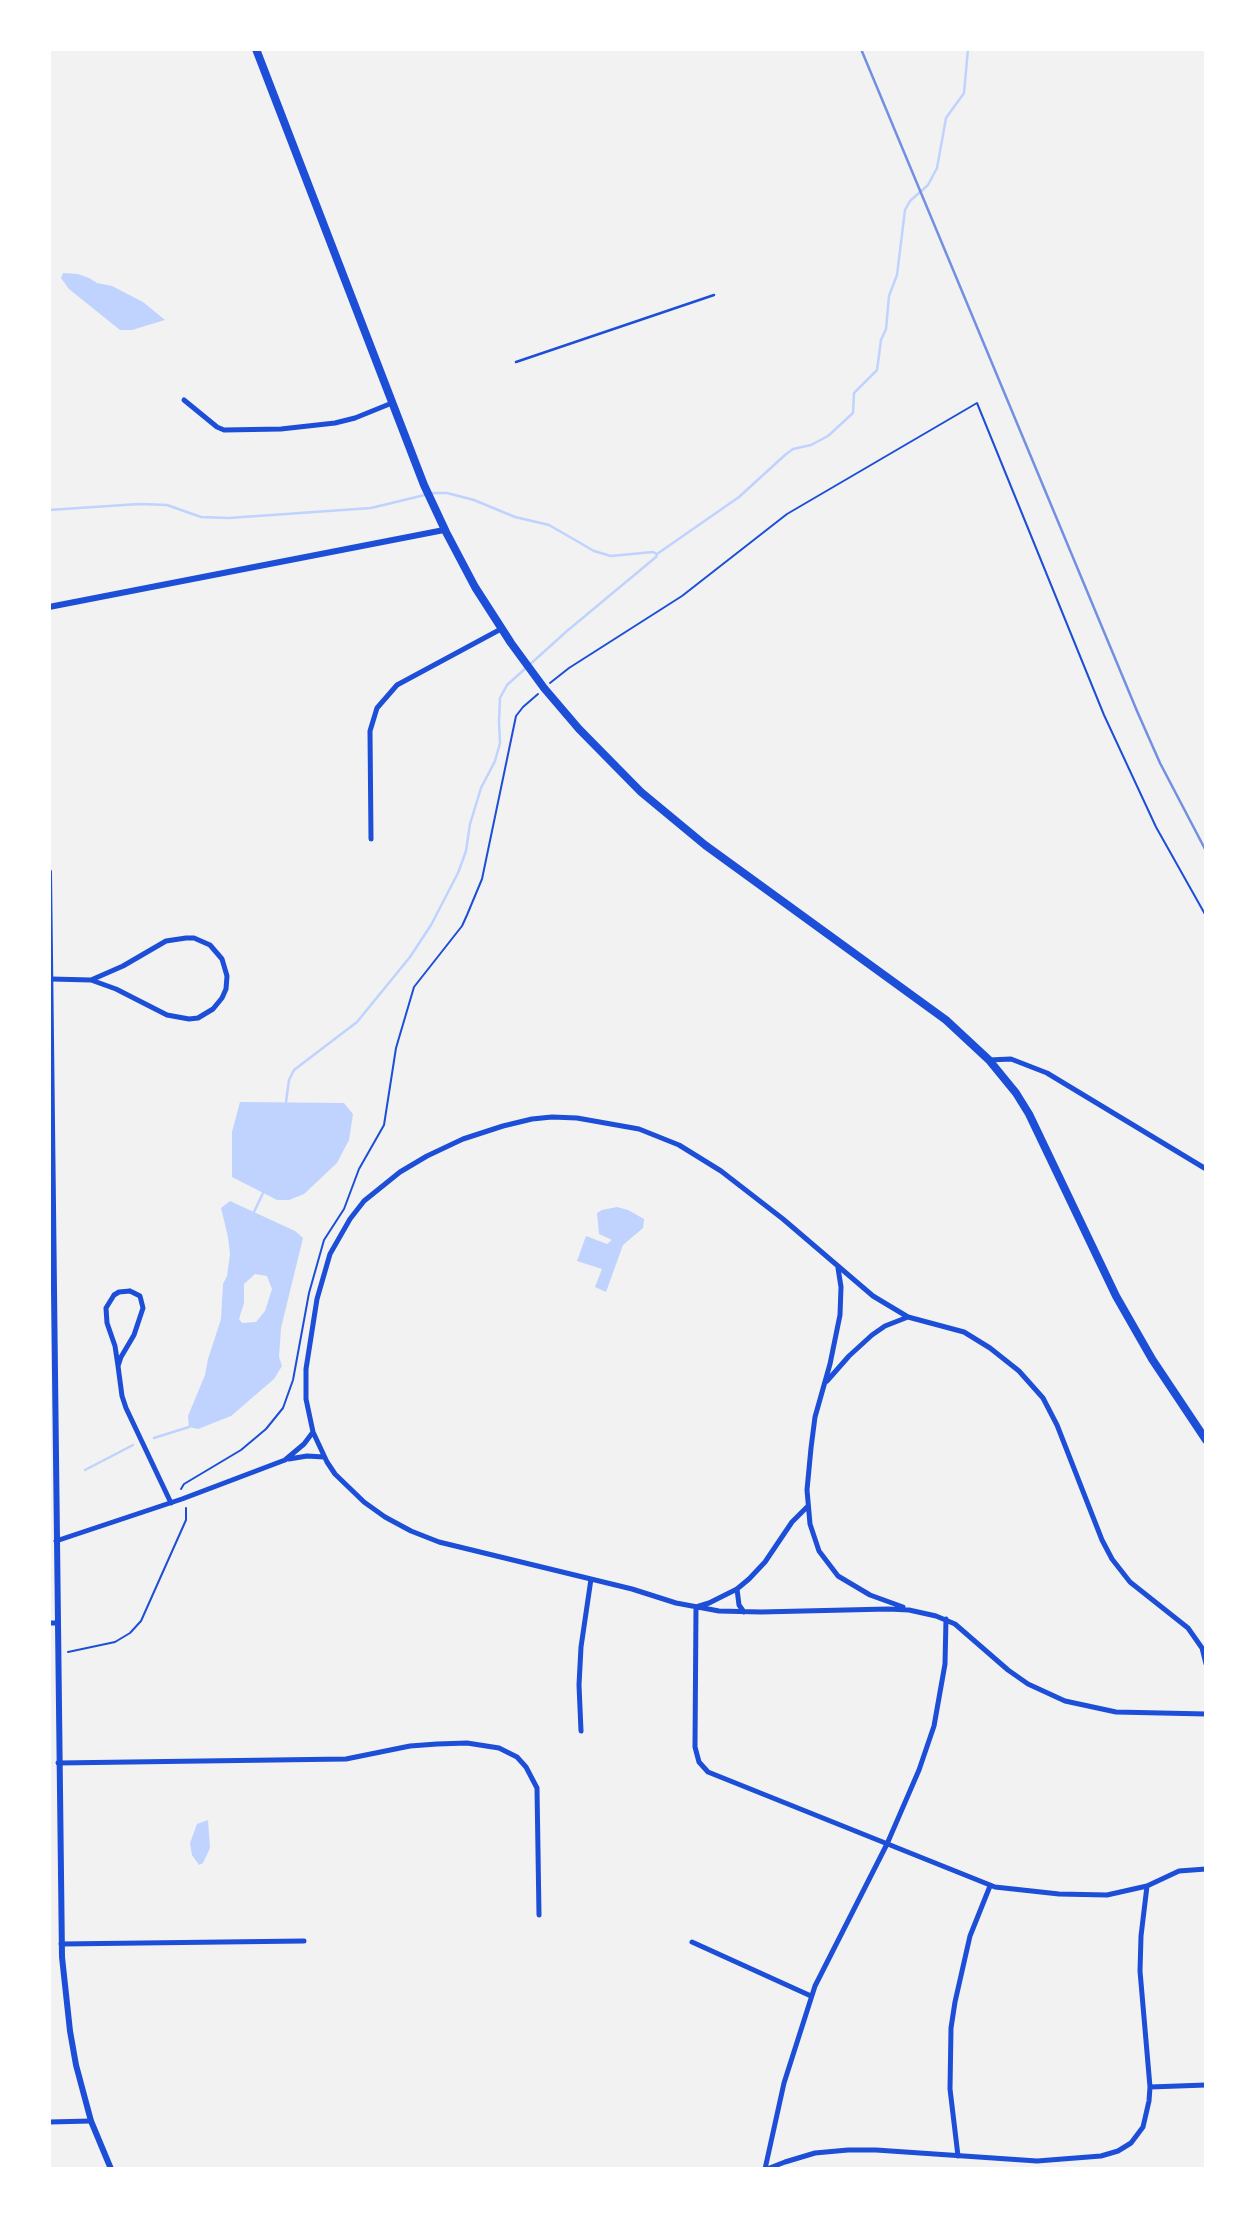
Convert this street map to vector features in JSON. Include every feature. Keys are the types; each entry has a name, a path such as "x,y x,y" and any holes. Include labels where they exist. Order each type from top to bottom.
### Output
{"main road":[{"path":"256,49 424,485 444,530 501,629 544,688 607,759 673,820 946,1020 989,1060 1029,1114 1116,1296 1152,1359 1206,1440"}],"street":[{"path":"184,400 223,430 281,429 335,423 392,403"},
{"path":"49,607 444,530"},
{"path":"371,839 370,731 377,708 397,685 501,629"},
{"path":"49,872 52,1400 56,1541 53,1636 61,1944 76,2065 91,2121 111,2169"},
{"path":"51,979 91,980 116,989 167,1015 189,1019 198,1018 213,1009 226,989 227,976 222,959 210,945 194,938 186,938 166,941 123,966 91,980"},
{"path":"989,1060 1011,1059 1046,1073 1206,1168"},
{"path":"909,1610 744,1612 696,1607 592,1579 465,1550 411,1531 385,1517 364,1502 335,1474 313,1432 306,1399 309,1343 323,1274 341,1233 364,1201 400,1172 463,1139 503,1125 552,1116 577,1118 620,1125 658,1135 679,1144 721,1171 783,1219 873,1296 908,1317 946,1326 976,1339 1019,1371 1043,1398 1064,1441 1102,1540 1112,1559 1130,1582 1188,1628 1202,1648 1206,1664"},
{"path":"838,1268 841,1287 840,1315 814,1427 807,1490 813,1539 829,1567 838,1576 870,1595 909,1610 946,1619 1028,1684 1065,1701 1091,1708 1135,1714 1206,1714"},
{"path":"118,1366 134,1335 143,1308 140,1296 130,1291 114,1295 106,1308 107,1323 115,1346 122,1396 171,1503"},
{"path":"824,1385 838,1367 872,1335 885,1326 908,1317"},
{"path":"285,1460 304,1444 313,1432"},
{"path":"56,1541 171,1503 285,1460 307,1456 324,1457"},
{"path":"696,1607 737,1588 765,1562 792,1522 807,1507"},
{"path":"581,1731 581,1647 592,1579"},
{"path":"737,1588 739,1605 744,1612"},
{"path":"696,1607 696,1755 708,1772 990,1886 1059,1894 1107,1895 1147,1886 1179,1871 1206,1869"},
{"path":"766,2169 785,2083 811,1996 825,1963 887,1844 919,1770 934,1726 945,1664 946,1619"},
{"path":"58,1763 346,1759 402,1747 467,1743 499,1748 517,1757 537,1787 539,1915"},
{"path":"958,2156 950,2089 951,2028 970,1936 990,1886"},
{"path":"766,2169 815,2153 848,2150 1037,2161 1101,2156 1130,2143 1143,2127 1147,2116 1150,2087 1140,1971 1147,1886"},
{"path":"61,1944 304,1941"},
{"path":"692,1942 811,1996"},
{"path":"1150,2087 1206,2085"},
{"path":"49,2122 91,2121"},
{"path":"1037,2161 1037,2169"}],"lane":[{"path":"516,362 714,295"}],"path":[{"path":"72,1652 116,1642 141,1622 186,1520 186,1509 180,1493 184,1484 241,1450 266,1429 283,1408 293,1380 309,1293 324,1240 344,1209 359,1169 384,1125 396,1048 414,987 462,926 482,879 516,716 523,706 569,668 682,596 787,513 977,403 1104,715 1156,827 1206,916"}],"water":[{"path":"63,273 78,274 97,283 112,286 143,302 165,320 132,330 120,330 69,289 61,278"},
{"path":"240,1102 344,1103 353,1114 349,1140 337,1163 304,1194 289,1200 277,1200 232,1177 232,1132"},
{"path":"230,1201 295,1231 303,1238 281,1328 279,1357 282,1366 274,1379 231,1416 198,1429 189,1427 188,1416 205,1375 221,1319 223,1284 230,1254 221,1208","holes":["255,1274 267,1276 272,1289 265,1311 256,1322 242,1323 239,1319 244,1303 244,1284"]},
{"path":"617,1207 644,1219 643,1228 623,1245 606,1292 595,1287 602,1269 577,1261 586,1236 607,1244 612,1240 599,1234 597,1213"},
{"path":"208,1820 210,1848 203,1863 199,1865 192,1855 190,1843 197,1824"}],"waterway":[{"path":"286,1102 289,1080 294,1070 357,1022 410,957 431,925 458,873 481,788 495,761 500,743 500,698 507,685 657,554 739,497 793,449 811,445 828,436 853,413 854,393 877,370 881,340 886,329 889,296 897,275 905,210 910,201 928,185 937,168 946,118 964,93 968,49"},
{"path":"49,510 139,504 167,505 201,517 229,518 371,508 433,493 447,493 474,500 515,517 549,525 594,551 611,556 653,552 657,554"},
{"path":"254,1212 263,1193"},
{"path":"154,1438 189,1427"},
{"path":"85,1470 133,1445"}],"railway":[{"path":"861,49 1137,711 1160,763 1206,851"}]}
